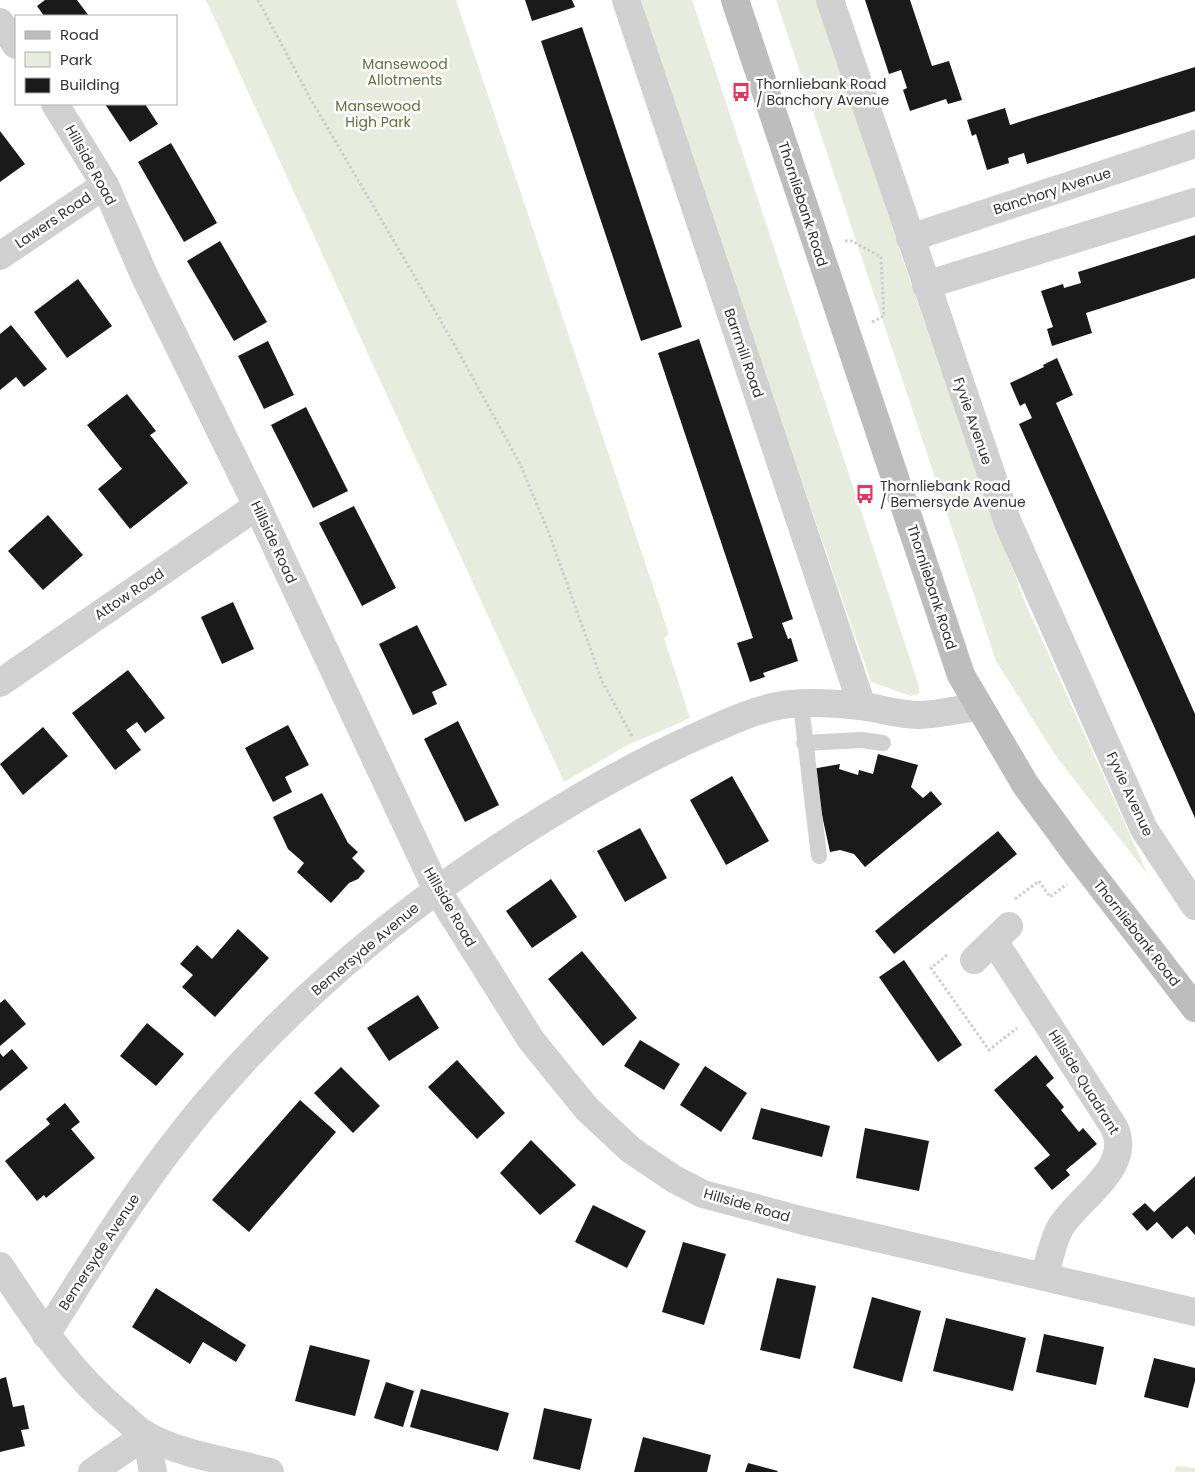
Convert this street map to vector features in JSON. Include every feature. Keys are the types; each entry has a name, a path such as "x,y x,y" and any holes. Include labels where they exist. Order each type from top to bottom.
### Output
{"main road":[{"name":"Thornliebank Road","path":"735,0 961,675 978,707 1025,784 1195,1008"}],"street":[{"name":"Barrmill Road","path":"626,0 862,706"},
{"name":"Fyvie Avenue","path":"830,0 1008,523 1144,829 1195,906"},
{"path":"0,22 15,44"},
{"name":"Hillside Road","path":"56,105 105,185 145,277 257,506 437,890 531,1040 586,1109 631,1150 674,1179 702,1194 804,1222 1195,1312"},
{"name":"Banchory Avenue","path":"910,238 1195,144"},
{"name":"Lawers Road","path":"0,256 105,185"},
{"path":"926,285 1195,202"},
{"name":"Attow Road","path":"0,683 257,506"},
{"name":"Bemersyde Avenue","path":"46,1335 141,1187 208,1100 253,1051 312,993 437,890 540,820 645,759 729,722 777,706 862,706 888,712 921,715 978,707"},
{"name":"Hillside Quadrant","path":"974,960 1002,934 1040,1012 1114,1127 1119,1141 1113,1165 1060,1228 1045,1276"},
{"path":"0,1266 46,1335 73,1370 96,1394 146,1435 194,1454 270,1472"},
{"path":"92,1472 146,1435"},
{"path":"146,1435 153,1472"}],"lane":[{"path":"801,705 804,744 819,856"},
{"path":"804,744 862,740 883,743"}],"path":[{"path":"258,0 310,98 453,342 520,464 547,528 602,681 645,759"},
{"path":"816,242 852,241 881,257 884,316 848,334"},
{"path":"1039,881 1050,897 1087,868"},
{"path":"931,968 989,1050 1040,1012"}],"green space":[{"name":"Mansewood High Park","path":"206,0 456,0 669,634 664,638 690,718 626,746 564,782"},
{"path":"641,0 692,0 919,686 919,694 911,696 871,682 685,144"},
{"path":"776,0 818,0 906,269 1024,600 1148,875 1056,756 996,661"},
{"path":"1176,1466 1195,1468 1195,1472 1175,1472"}],"building":[{"path":"45,0 77,0 88,15 43,15 37,6"},
{"path":"525,0 572,0 575,7 532,21"},
{"path":"865,0 910,0 932,66 949,61 962,100 948,104 946,99 910,111 903,90 907,88 901,70 889,74"},
{"path":"582,27 682,327 641,341 541,41"},
{"path":"1195,67 1195,111 1027,164 1024,153 1008,158 1009,163 987,170 976,134 972,136 967,120 1005,108 1010,125"},
{"path":"106,105 146,105 158,124 130,142"},
{"path":"0,131 25,164 0,182"},
{"path":"171,143 217,223 184,242 138,162"},
{"path":"1195,235 1195,278 1086,313 1092,333 1052,346 1047,329 1053,327 1041,291 1063,284 1064,288 1081,283 1078,272"},
{"path":"220,241 267,322 234,341 187,261"},
{"path":"78,279 112,326 67,358 34,312"},
{"path":"11,325 47,369 24,387 16,377 0,390 0,334"},
{"path":"699,339 793,619 782,623 788,639 791,638 798,661 763,673 765,677 750,682 737,643 753,638 658,353"},
{"path":"268,341 294,395 264,409 238,356"},
{"path":"1057,358 1073,395 1056,403 1195,714 1195,818 1019,424 1032,418 1025,403 1020,406 1010,383 1044,367 1043,365"},
{"path":"127,394 156,431 150,435 188,483 130,529 98,489 122,469 87,425"},
{"path":"306,407 348,491 313,508 271,425"},
{"path":"354,506 396,588 362,606 319,523"},
{"path":"48,515 83,555 43,590 8,551"},
{"path":"233,602 254,649 222,664 201,617"},
{"path":"417,625 447,685 432,692 437,704 413,715 379,644"},
{"path":"128,670 165,718 145,733 137,722 126,730 141,750 115,770 72,713"},
{"path":"458,721 499,805 465,822 424,739"},
{"path":"288,725 309,765 285,777 292,792 273,802 245,748"},
{"path":"43,727 68,756 23,795 0,764"},
{"path":"878,754 918,765 911,787 923,798 931,791 942,804 865,867 854,854 840,850 830,852 812,769 840,764 839,769 858,775 859,770 873,774"},
{"path":"732,776 769,841 726,865 690,800"},
{"path":"322,793 348,843 358,852 352,858 365,871 358,879 349,883 331,903 297,872 304,863 288,849 273,817"},
{"path":"640,828 667,878 625,902 597,851"},
{"path":"998,831 1017,854 894,954 875,931"},
{"path":"551,879 577,917 532,948 506,911"},
{"path":"238,929 269,958 215,1017 182,987 193,975 180,964 197,945 212,959"},
{"path":"582,951 637,1018 603,1046 548,979"},
{"path":"904,960 962,1045 938,1062 879,977"},
{"path":"418,995 439,1028 389,1061 367,1028"},
{"path":"5,999 26,1024 0,1046 0,1003"},
{"path":"147,1023 184,1054 156,1086 120,1056"},
{"path":"640,1040 680,1064 664,1090 624,1066"},
{"path":"12,1049 28,1068 0,1091 0,1053 3,1057"},
{"path":"1036,1055 1054,1078 1046,1085 1064,1107 1061,1110 1079,1132 1083,1128 1097,1144 1066,1170 1070,1175 1052,1190 1034,1168 1050,1155 994,1090"},
{"path":"457,1060 505,1113 477,1139 428,1087"},
{"path":"705,1066 747,1093 721,1132 680,1105"},
{"path":"341,1067 380,1106 353,1133 314,1093"},
{"path":"300,1100 336,1132 249,1232 212,1200"},
{"path":"65,1103 80,1122 71,1129 95,1158 46,1198 44,1195 37,1201 5,1161 50,1124 46,1119"},
{"path":"761,1108 830,1126 822,1157 752,1139"},
{"path":"865,1128 929,1141 919,1191 856,1178"},
{"path":"531,1140 576,1185 540,1215 500,1173"},
{"path":"1195,1176 1195,1235 1187,1226 1172,1239 1157,1222 1147,1231 1132,1214 1145,1203 1154,1212"},
{"path":"593,1205 646,1231 627,1268 575,1242"},
{"path":"683,1242 726,1254 704,1325 662,1312"},
{"path":"777,1278 816,1286 800,1359 760,1350"},
{"path":"156,1288 246,1345 236,1362 203,1342 190,1364 132,1327"},
{"path":"872,1297 921,1311 902,1382 853,1368"},
{"path":"946,1318 1026,1338 1013,1391 933,1371"},
{"path":"1044,1334 1104,1347 1096,1385 1036,1372"},
{"path":"310,1345 370,1360 355,1416 295,1401"},
{"path":"1154,1358 1195,1368 1195,1381 1188,1408 1144,1397"},
{"path":"6,1377 13,1407 24,1405 29,1429 21,1430 25,1446 0,1452 0,1379"},
{"path":"386,1382 414,1391 403,1427 374,1418"},
{"path":"421,1389 509,1413 498,1451 410,1427"},
{"path":"544,1408 592,1419 580,1470 533,1459"},
{"path":"643,1437 711,1455 707,1472 634,1472"},
{"path":"748,1463 778,1471 745,1472"}],"place":[{"name":"Thornliebank Road / Banchory Avenue","path":"741,92"},
{"name":"Thornliebank Road / Bemersyde Avenue","path":"865,494"}],"park label":[{"name":"Mansewood Allotments","path":"405,72"}]}
